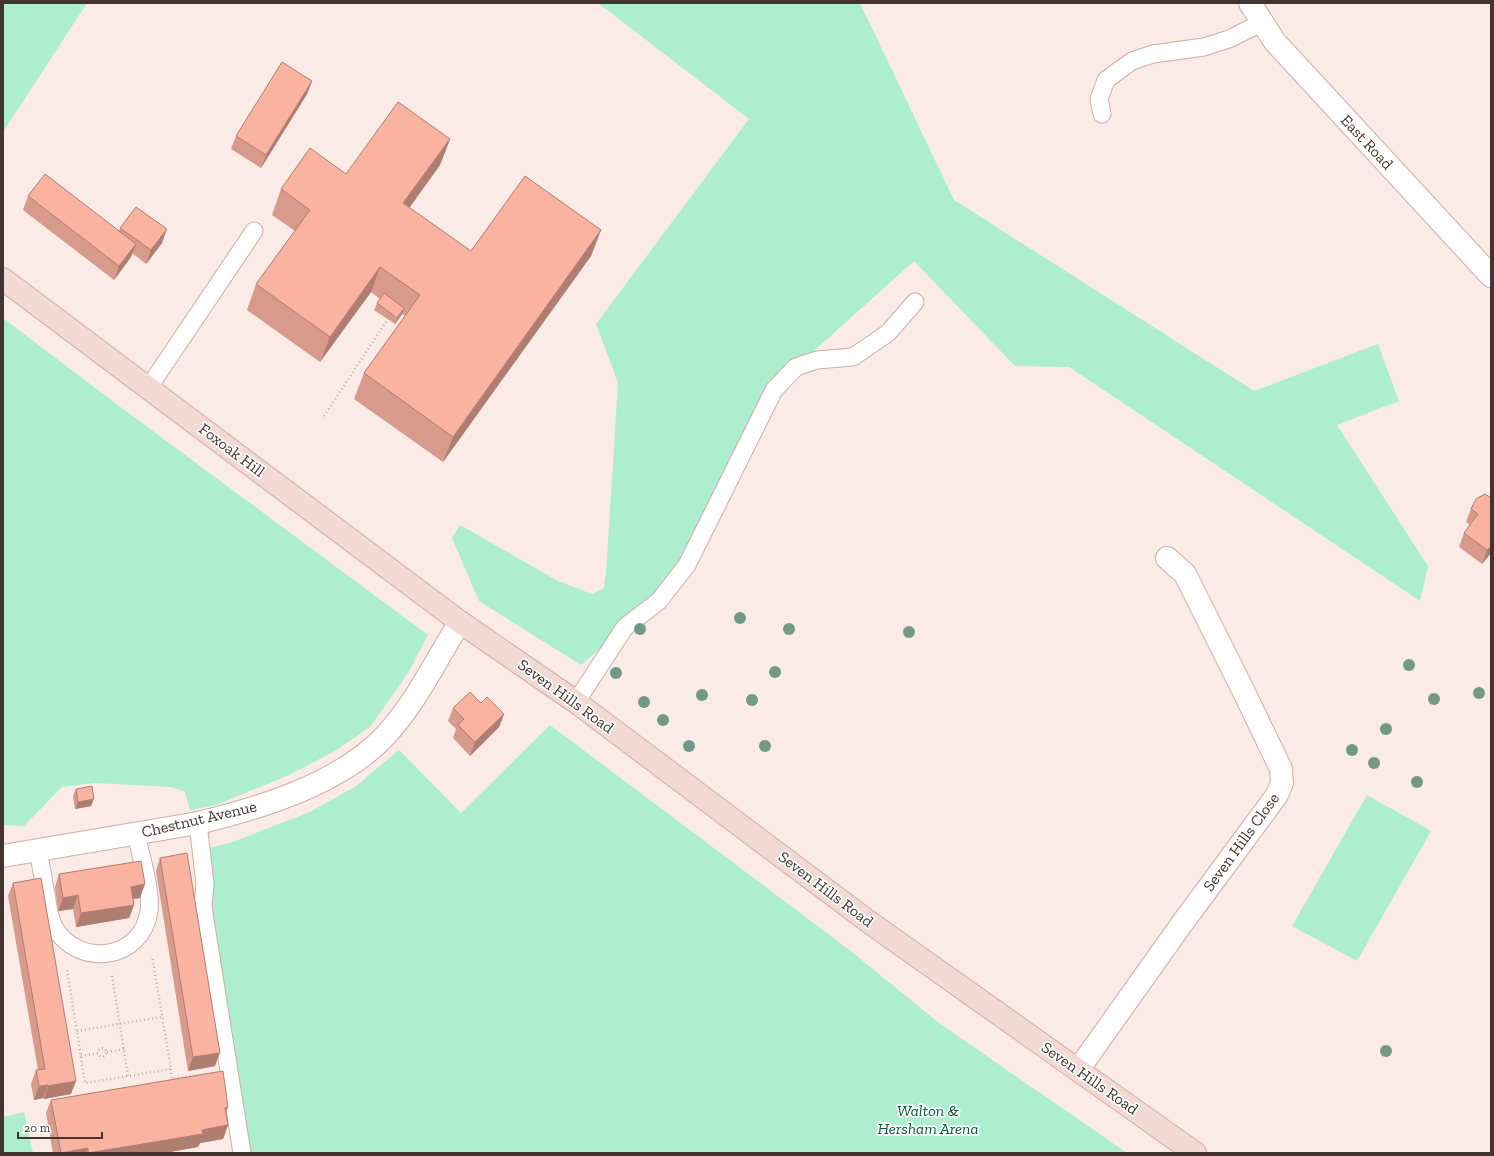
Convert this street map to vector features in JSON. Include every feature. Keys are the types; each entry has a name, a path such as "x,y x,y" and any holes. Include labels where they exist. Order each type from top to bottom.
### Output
{"main road":[{"name":"Foxoak Hill","path":"3,279 460,622"},
{"name":"Seven Hills Road","path":"460,622 576,702 869,922 1195,1153"}],"street":[{"name":"East Road","path":"1250,3 1275,42 1491,276"},
{"name":"Seven Hills Close","path":"1078,1070 1181,925 1277,795 1282,783 1281,770 1244,690 1185,574 1167,558"},
{"name":"Chestnut Avenue","path":"3,856 198,823 285,797 343,769 366,754 385,736 404,712 460,622"}],"lane":[{"path":"1102,114 1099,99 1106,80 1132,61 1153,54 1204,47 1229,39 1263,22"},
{"path":"148,387 254,231"},
{"path":"576,702 624,627 659,601 687,565 774,390 796,367 817,360 853,357 888,334 915,302"},
{"path":"198,823 205,884 203,907 242,1153"},
{"path":"38,850 53,925 72,947 85,952 108,954 127,946 138,936 146,924 150,896 136,833"}],"path":[{"path":"324,416 388,319"},
{"path":"62,937 85,1083 171,1069"},
{"path":"108,954 128,1076"},
{"path":"152,958 172,1079 229,1070"},
{"path":"77,1031 162,1017"},
{"path":"81,1056 98,1053 102,1048 107,1052"},
{"path":"98,1053 103,1057 107,1052 124,1049"}],"green space":[{"path":"3,3 87,3 3,132"},
{"path":"598,3 860,3 954,200 1254,391 1378,344 1399,401 1337,425 1428,566 1420,601 1069,367 1015,366 914,261 796,367 687,565 625,627 581,665 479,601 452,538 460,525 558,581 592,594 604,588 618,383 596,324 749,119"},
{"path":"3,318 428,635 408,673 370,727 335,751 289,775 216,805 190,810 185,792 171,787 94,783 62,787 24,826 3,825"},
{"name":"Walton & Hersham Arena","path":"550,725 852,952 939,1023 1127,1153 250,1153 196,851 230,843 310,812 356,786 399,750 461,813"},
{"path":"1367,795 1431,831 1357,961 1292,926"},
{"path":"24,1112 33,1153 3,1153 3,1117"}],"building":[{"path":"282,62 312,81 266,155 236,136"},
{"path":"398,102 450,139 403,203 471,251 525,176 601,230 453,437 364,373 420,295 380,267 330,337 256,284 310,210 281,189 310,148 346,174"},
{"path":"45,174 136,244 119,266 28,196"},
{"path":"136,207 167,229 151,250 120,228"},
{"path":"384,293 404,308 397,318 377,303"},
{"path":"1485,494 1490,497 1491,496 1491,546 1487,550 1464,533 1478,514 1471,509 1476,499"},
{"path":"470,692 481,703 487,697 504,714 475,742 458,725 464,719 453,708"},
{"path":"92,786 94,799 78,802 76,789"},
{"path":"187,853 220,1053 193,1057 160,858"},
{"path":"141,861 145,884 131,887 134,905 81,913 78,895 63,898 59,874"},
{"path":"41,878 76,1081 48,1086 39,1086 36,1070 45,1069 13,883"},
{"path":"223,1071 228,1107 225,1108 228,1125 202,1130 203,1134 88,1153 88,1148 61,1153 51,1100"}]}
